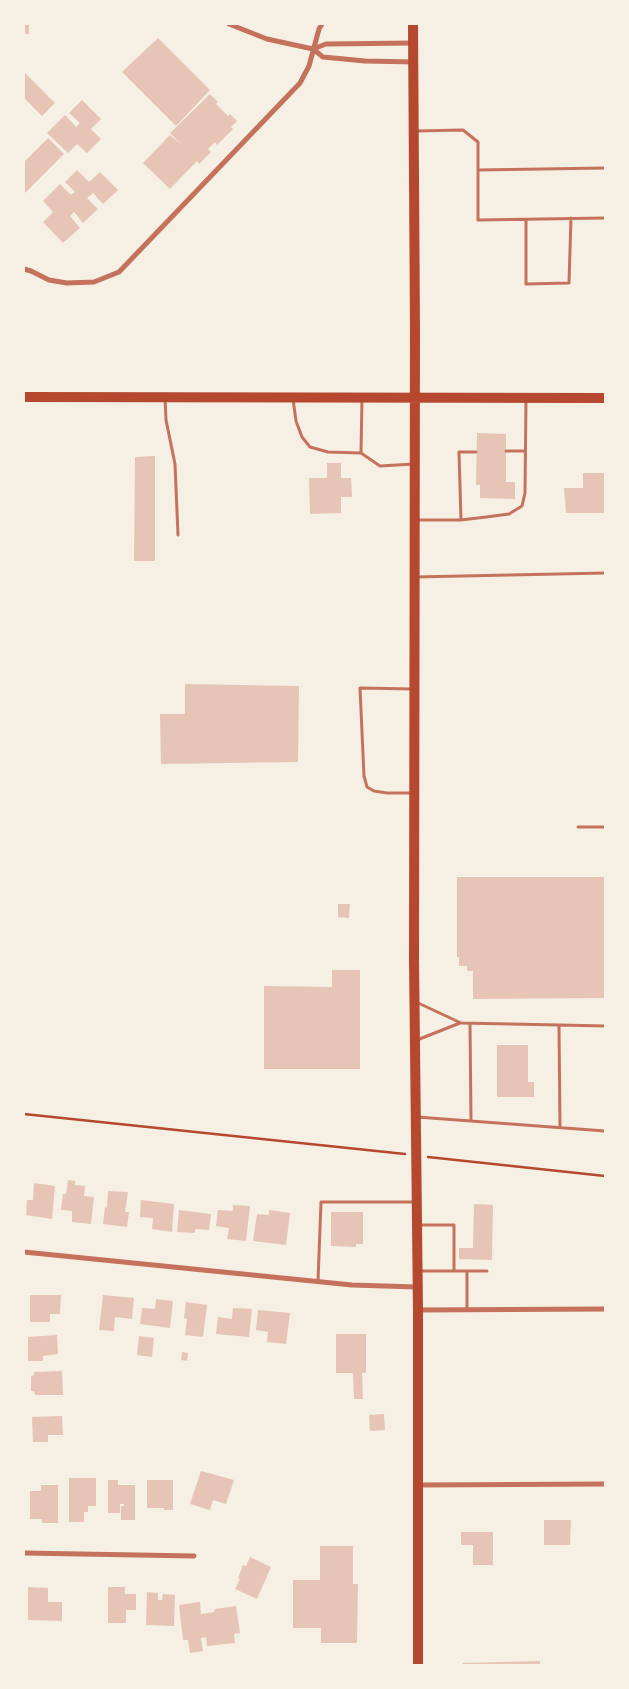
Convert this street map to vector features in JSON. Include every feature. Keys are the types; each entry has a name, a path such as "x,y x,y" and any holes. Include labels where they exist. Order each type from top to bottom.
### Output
{"main road":[{"path":"413,24 415,1002 419,1485 418,1665"},
{"path":"24,397 605,398"}],"street":[{"path":"229,24 267,39 313,49 323,57 365,61 414,62"},
{"path":"24,270 31,271 49,280 67,283 94,282 118,272 300,83 309,66 322,24"},
{"path":"313,49 326,44 414,43"},
{"path":"24,1252 318,1282 418,1287"},
{"path":"418,1310 605,1309"},
{"path":"419,1485 605,1484"},
{"path":"24,1553 194,1556"}],"lane":[{"path":"414,131 463,130 478,142 478,220 605,218"},
{"path":"478,170 605,168"},
{"path":"526,219 526,284 570,283 571,218"},
{"path":"165,397 166,420 175,464 178,535"},
{"path":"293,398 296,421 302,437 310,447 328,452 361,453 380,466 414,464"},
{"path":"361,453 362,398"},
{"path":"415,520 461,520 509,514 522,506 525,493 526,398"},
{"path":"506,451 526,451"},
{"path":"461,520 460,452 476,452"},
{"path":"415,577 605,573"},
{"path":"415,690 360,688 364,776 367,787 374,792 415,793"},
{"path":"578,827 605,827"},
{"path":"415,1002 461,1023 605,1026"},
{"path":"416,1041 461,1023"},
{"path":"470,1024 471,1120"},
{"path":"559,1025 560,1127"},
{"path":"416,1117 605,1131"},
{"path":"318,1282 322,1202 417,1202"},
{"path":"417,1225 454,1225 454,1271"},
{"path":"418,1271 487,1271"},
{"path":"467,1271 467,1310"}],"path":[{"path":"24,1114 605,1176"}],"building":[{"path":"24,24 29,24 29,34 24,34"},
{"path":"158,38 210,90 176,126 122,72"},
{"path":"24,72 55,103 42,116 24,98"},
{"path":"210,94 218,102 216,104 228,116 230,114 237,121 231,127 233,129 217,145 215,142 208,149 211,152 199,164 197,161 170,189 143,163 170,135 182,145 170,133"},
{"path":"82,100 101,119 91,129 101,139 87,153 77,144 68,153 47,133 65,115 76,127 80,123 69,113"},
{"path":"48,138 64,154 24,194 24,162"},
{"path":"77,170 89,182 100,172 118,190 103,204 93,193 87,198 98,209 83,223 74,212 70,216 80,228 63,243 43,222 53,212 43,201 60,184 71,195 75,192 65,182"},
{"path":"477,433 506,434 506,482 515,482 515,499 480,498 480,485 476,485"},
{"path":"155,456 155,561 134,561 135,457"},
{"path":"327,463 341,463 341,478 351,478 352,497 341,497 341,513 310,514 309,478 327,478"},
{"path":"583,473 605,473 605,513 566,513 564,488 583,488"},
{"path":"185,684 299,686 298,762 161,764 160,714 185,714"},
{"path":"457,877 605,877 605,998 473,999 473,971 467,971 467,966 459,966 459,957 457,957"},
{"path":"338,904 350,904 349,918 338,917"},
{"path":"332,970 360,970 360,1069 264,1069 264,986 332,987"},
{"path":"497,1045 528,1045 528,1082 534,1082 534,1097 497,1097"},
{"path":"68,1180 75,1181 75,1185 85,1186 84,1196 94,1197 91,1224 72,1222 72,1211 61,1210 63,1194 66,1194"},
{"path":"34,1183 55,1186 52,1219 26,1215 27,1200 33,1200"},
{"path":"108,1191 128,1192 125,1212 129,1212 127,1227 103,1224 105,1207 107,1208"},
{"path":"141,1200 174,1204 172,1232 152,1229 153,1218 140,1217"},
{"path":"474,1204 493,1205 492,1260 459,1259 459,1248 473,1248"},
{"path":"233,1205 250,1206 246,1241 227,1239 229,1228 216,1226 218,1210 233,1211"},
{"path":"179,1210 211,1214 209,1230 195,1229 195,1233 177,1232"},
{"path":"269,1210 290,1213 286,1245 253,1241 257,1214 269,1215"},
{"path":"331,1212 363,1212 363,1244 356,1244 356,1247 331,1246"},
{"path":"30,1295 61,1295 60,1314 50,1314 50,1322 30,1322"},
{"path":"103,1295 134,1298 132,1319 115,1317 114,1331 99,1330"},
{"path":"156,1299 173,1301 170,1328 140,1324 142,1308 155,1309"},
{"path":"186,1302 207,1305 203,1337 185,1335 187,1319 184,1318"},
{"path":"233,1308 252,1309 249,1337 216,1334 218,1317 232,1319"},
{"path":"258,1310 290,1313 286,1344 267,1342 268,1332 256,1330"},
{"path":"336,1334 366,1334 366,1373 362,1373 363,1399 354,1399 353,1373 336,1373"},
{"path":"57,1335 58,1354 43,1356 43,1361 28,1361 28,1337"},
{"path":"139,1336 154,1338 152,1357 137,1355"},
{"path":"182,1352 188,1353 187,1361 181,1360"},
{"path":"62,1371 63,1395 35,1395 34,1391 31,1391 31,1376 34,1375 34,1372"},
{"path":"384,1414 385,1430 370,1431 369,1415"},
{"path":"62,1416 63,1435 48,1435 48,1442 33,1442 32,1417"},
{"path":"201,1471 234,1480 226,1504 213,1500 210,1510 190,1504"},
{"path":"69,1478 96,1478 96,1506 88,1506 88,1512 84,1512 84,1522 69,1522"},
{"path":"108,1480 118,1480 118,1485 135,1485 135,1520 121,1520 121,1506 124,1506 124,1504 120,1504 120,1513 108,1513"},
{"path":"147,1480 173,1480 173,1510 147,1508"},
{"path":"41,1485 58,1485 58,1523 42,1523 42,1519 30,1519 30,1491 41,1491"},
{"path":"544,1520 571,1520 570,1545 544,1545"},
{"path":"461,1532 493,1532 493,1565 473,1565 473,1545 461,1545"},
{"path":"320,1546 353,1546 353,1584 358,1584 357,1643 321,1643 321,1628 293,1628 293,1580 320,1580"},
{"path":"250,1557 271,1567 257,1599 235,1589 240,1579 238,1578 243,1565 246,1566"},
{"path":"28,1587 48,1588 48,1602 62,1602 62,1621 28,1620"},
{"path":"108,1587 125,1587 125,1594 136,1594 136,1610 126,1610 126,1623 108,1623"},
{"path":"147,1592 158,1593 158,1600 162,1600 163,1594 175,1595 174,1626 146,1625"},
{"path":"200,1602 201,1614 214,1612 215,1609 236,1606 240,1633 234,1634 235,1643 207,1646 206,1637 201,1638 203,1651 190,1653 188,1640 183,1640 179,1605"},
{"path":"540,1661 540,1665 463,1665 463,1663"}]}
